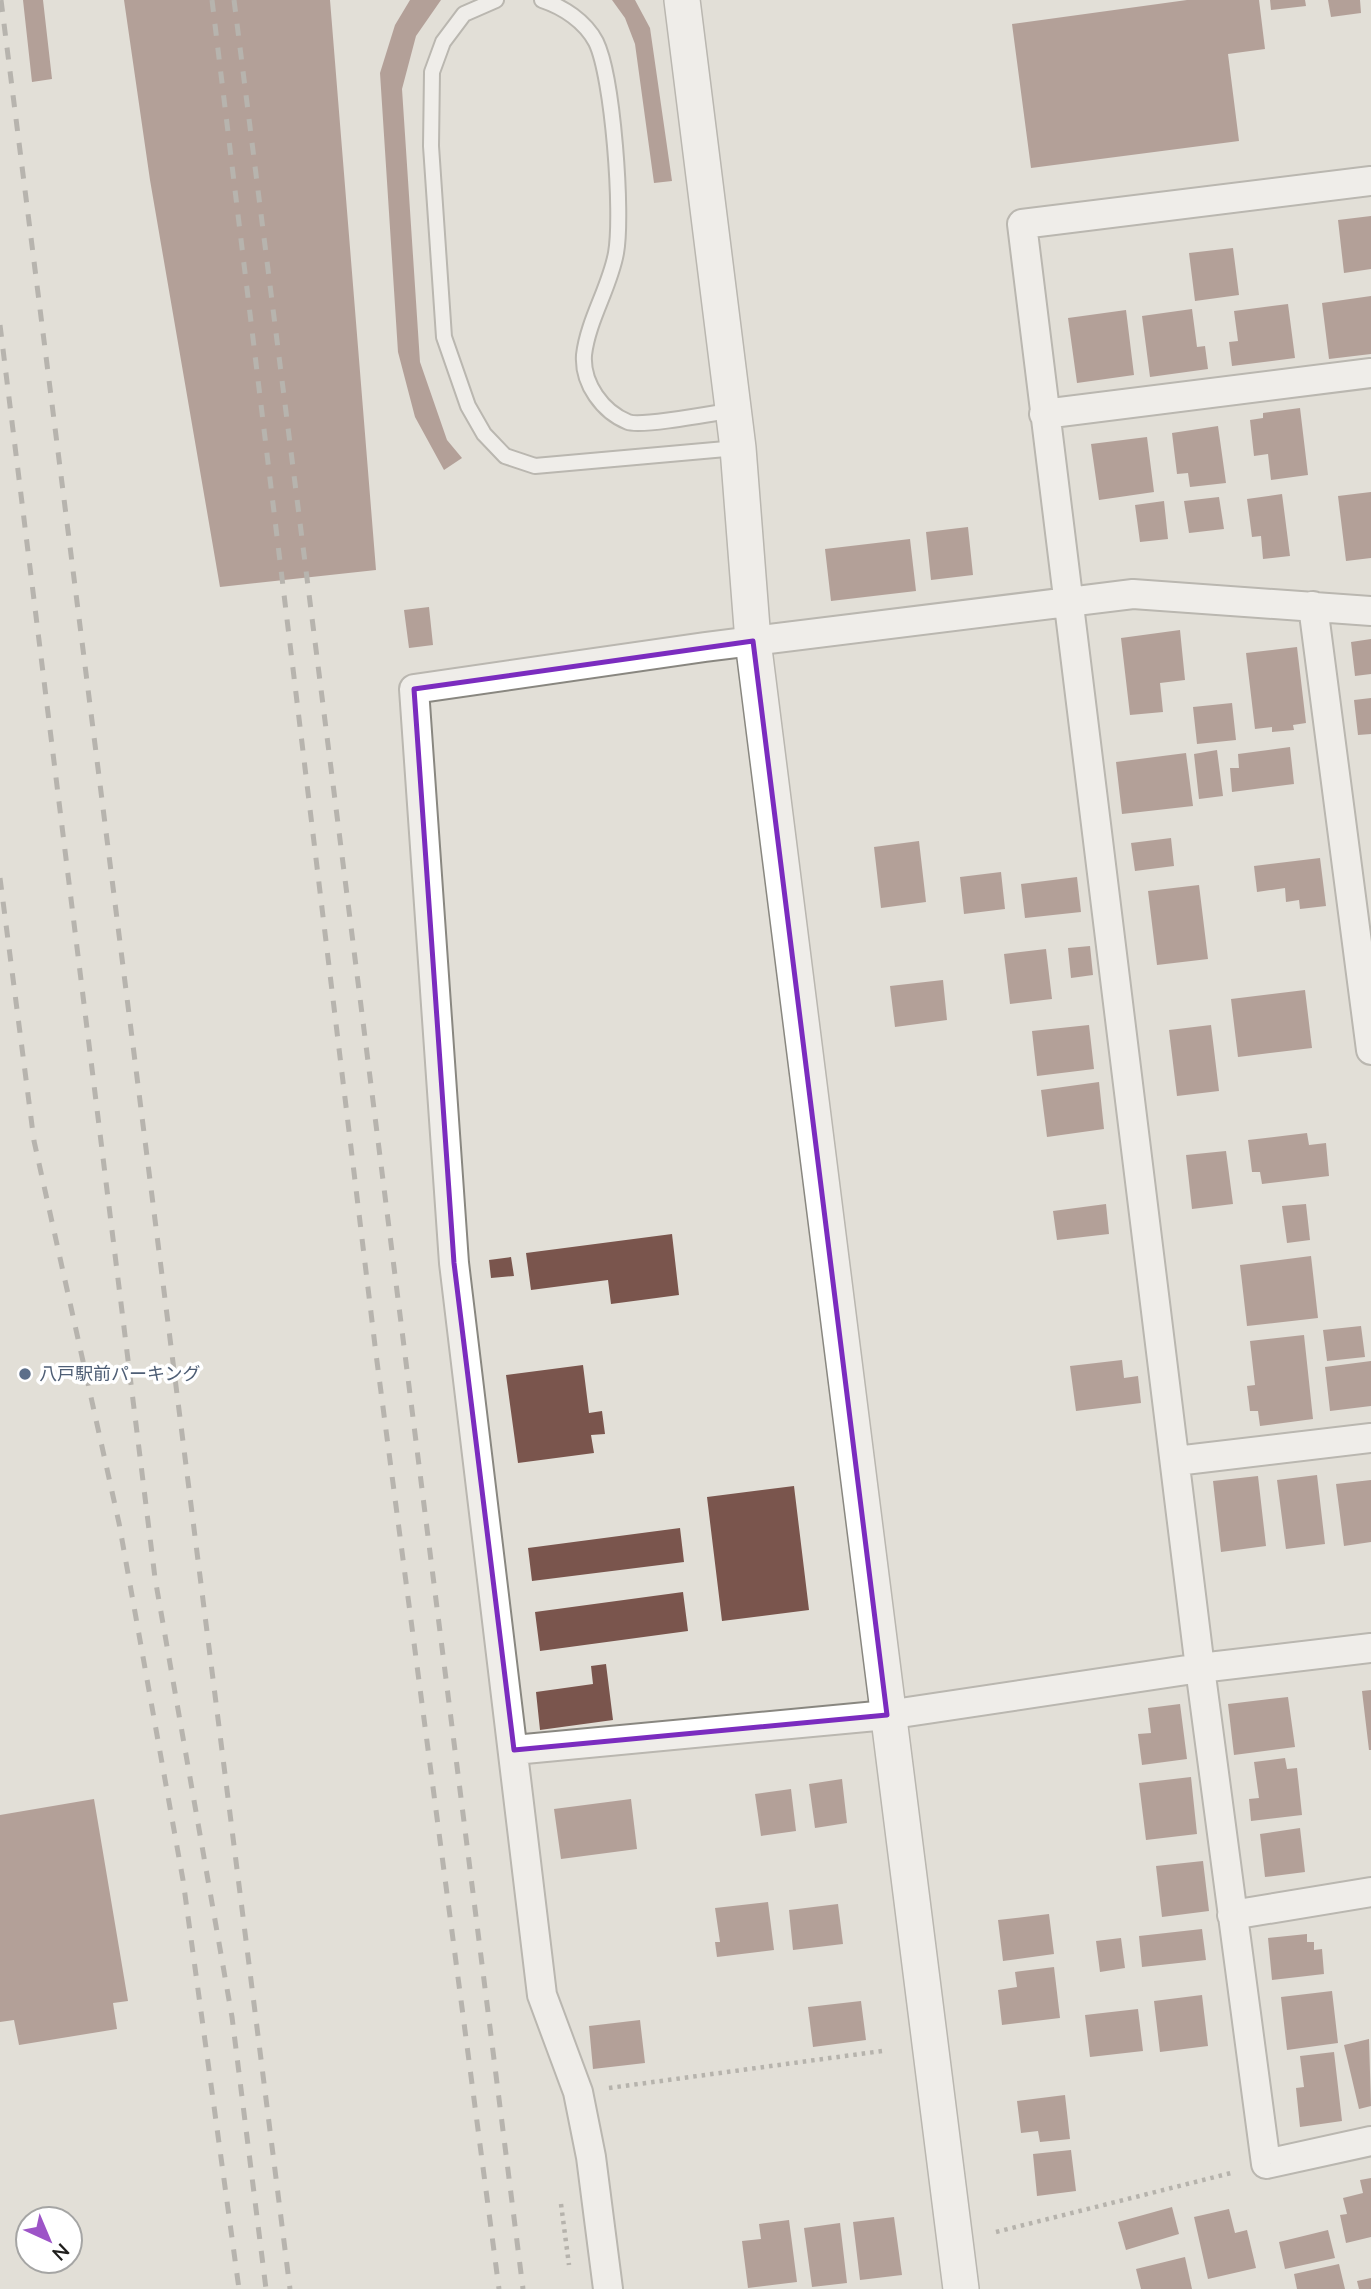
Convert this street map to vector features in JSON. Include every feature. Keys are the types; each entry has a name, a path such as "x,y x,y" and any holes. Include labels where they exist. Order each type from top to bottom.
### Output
{"street":[{"path":"682,0 734,410 753,641 961,2289"},
{"path":"1371,181 1022,224 1200,1668 1266,2164 1371,2141"},
{"path":"1044,414 1371,373"},
{"path":"608,2289 591,2157 578,2092 542,1995 454,1263 414,689 753,641 1133,594 1371,611"},
{"path":"1314,606 1371,1050"},
{"path":"1176,1461 1371,1438"},
{"path":"514,1751 887,1715 1200,1668 1371,1648"},
{"path":"1232,1915 1371,1892"}],"lane":[{"path":"496,0 464,14 443,43 432,72 431,146 444,337 468,406 484,434 505,456 535,466 738,448"},
{"path":"542,0 560,6 579,21 595,41 607,79 620,219 616,255 584,356 591,387 604,409 631,423 734,410"}],"path":[{"path":"578,2092 882,2051"},
{"path":"996,2232 1266,2164"},
{"path":"560,2194 570,2277"}],"highlighted area":[{"path":"753,641 887,1715 514,1750 454,1263 414,689"}],"building":[{"path":"23,0 43,0 52,79 32,82"},
{"path":"124,0 330,0 376,570 220,587 150,180"},
{"path":"410,0 441,0 416,36 402,89 420,362 447,440 462,458 444,470 415,417 398,352 380,73 395,25"},
{"path":"612,0 635,0 650,28 672,181 654,183 635,44 625,18"},
{"path":"1187,0 1259,0 1265,49 1228,54 1239,141 1031,168 1012,24"},
{"path":"1270,0 1305,0 1306,6 1271,10"},
{"path":"1328,0 1360,0 1361,13 1331,17"},
{"path":"1371,216 1371,269 1344,273 1338,220"},
{"path":"1233,248 1239,295 1195,301 1189,253"},
{"path":"1371,296 1371,354 1329,359 1322,303"},
{"path":"1288,304 1295,358 1232,366 1229,342 1238,341 1234,311"},
{"path":"1192,309 1197,347 1205,346 1208,369 1150,377 1142,316"},
{"path":"1126,310 1134,375 1077,383 1068,318"},
{"path":"1300,408 1308,475 1271,480 1268,454 1254,456 1250,420 1263,418 1263,413"},
{"path":"1218,426 1226,483 1190,487 1188,473 1177,474 1172,433"},
{"path":"1147,437 1154,492 1099,500 1091,444"},
{"path":"1371,492 1371,558 1346,561 1338,496"},
{"path":"1282,494 1290,556 1263,559 1261,536 1252,537 1247,499"},
{"path":"1219,497 1224,529 1189,533 1184,501"},
{"path":"1164,501 1168,539 1140,542 1135,505"},
{"path":"968,527 973,575 931,580 926,532"},
{"path":"910,539 916,591 831,601 825,549"},
{"path":"429,607 433,645 409,648 404,610"},
{"path":"1180,630 1185,680 1160,683 1163,712 1130,715 1121,638"},
{"path":"1371,639 1371,674 1355,676 1351,642"},
{"path":"1297,647 1306,723 1293,725 1294,730 1272,732 1272,727 1255,729 1246,653"},
{"path":"1371,698 1371,734 1358,735 1354,700"},
{"path":"1232,703 1236,740 1197,744 1193,707"},
{"path":"1290,747 1294,784 1232,792 1230,768 1239,768 1238,754"},
{"path":"1217,750 1223,796 1199,799 1194,754"},
{"path":"1186,753 1193,806 1122,814 1116,762"},
{"path":"1171,838 1174,866 1135,871 1131,843"},
{"path":"919,841 926,902 881,908 874,847"},
{"path":"1320,858 1326,906 1300,909 1299,900 1286,902 1285,888 1257,892 1254,866"},
{"path":"1001,872 1005,909 964,914 960,877"},
{"path":"1077,877 1081,912 1025,918 1021,884"},
{"path":"1199,885 1208,959 1157,965 1148,891"},
{"path":"1090,946 1093,975 1071,978 1068,948"},
{"path":"1046,949 1052,999 1010,1004 1004,954"},
{"path":"943,980 947,1020 895,1027 890,986"},
{"path":"1305,990 1312,1048 1238,1057 1231,999"},
{"path":"1089,1025 1094,1069 1037,1076 1032,1031"},
{"path":"1211,1025 1219,1091 1177,1096 1169,1030"},
{"path":"1099,1082 1104,1129 1047,1137 1041,1090"},
{"path":"1307,1133 1309,1145 1326,1143 1329,1176 1262,1184 1260,1172 1252,1172 1248,1140"},
{"path":"1226,1151 1233,1204 1192,1209 1186,1155"},
{"path":"1106,1204 1109,1234 1057,1240 1053,1211"},
{"path":"1306,1204 1310,1240 1287,1243 1282,1206"},
{"path":"672,1234 679,1295 611,1304 608,1280 531,1290 526,1253"},
{"path":"1311,1256 1318,1318 1247,1326 1240,1265"},
{"path":"511,1257 514,1276 491,1278 489,1260"},
{"path":"1361,1326 1365,1357 1327,1361 1323,1330"},
{"path":"1304,1335 1313,1419 1260,1426 1258,1411 1250,1411 1247,1386 1255,1385 1250,1341"},
{"path":"1122,1360 1124,1378 1138,1376 1141,1403 1076,1411 1070,1366"},
{"path":"1371,1361 1371,1406 1330,1411 1325,1367"},
{"path":"583,1365 589,1413 602,1411 605,1434 591,1435 594,1453 518,1463 506,1375"},
{"path":"1317,1475 1325,1544 1286,1549 1277,1480"},
{"path":"1258,1476 1266,1546 1221,1552 1213,1481"},
{"path":"1371,1480 1371,1542 1344,1546 1336,1484"},
{"path":"794,1486 809,1610 722,1621 707,1497"},
{"path":"680,1528 684,1562 532,1581 528,1548"},
{"path":"683,1592 688,1631 540,1651 535,1612"},
{"path":"606,1664 613,1720 540,1730 536,1692 593,1684 591,1666"},
{"path":"1371,1690 1371,1750 1369,1750 1362,1691"},
{"path":"1288,1697 1295,1747 1234,1755 1228,1704"},
{"path":"1180,1704 1187,1759 1142,1765 1138,1734 1151,1733 1148,1708"},
{"path":"1285,1758 1287,1769 1297,1768 1302,1815 1251,1821 1249,1799 1259,1798 1254,1762"},
{"path":"1191,1777 1197,1834 1146,1840 1139,1783"},
{"path":"842,1779 847,1823 815,1828 809,1784"},
{"path":"791,1789 796,1831 761,1836 755,1794"},
{"path":"94,1799 128,2001 113,2003 117,2029 19,2045 14,2020 0,2022 0,1815"},
{"path":"631,1799 637,1849 561,1859 554,1809"},
{"path":"1300,1828 1305,1872 1265,1877 1260,1834"},
{"path":"1203,1861 1209,1911 1162,1917 1156,1866"},
{"path":"768,1902 774,1950 717,1957 715,1942 720,1942 715,1908"},
{"path":"838,1904 843,1944 793,1950 789,1910"},
{"path":"1049,1914 1054,1954 1003,1961 998,1920"},
{"path":"1202,1929 1206,1960 1142,1967 1139,1936"},
{"path":"1307,1934 1307,1942 1314,1942 1314,1950 1322,1949 1324,1974 1272,1980 1268,1938"},
{"path":"1121,1938 1125,1968 1100,1972 1096,1941"},
{"path":"1054,1967 1060,2018 1002,2025 998,1990 1017,1987 1015,1972"},
{"path":"1332,1991 1338,2043 1287,2050 1281,1997"},
{"path":"1202,1995 1208,2046 1160,2052 1154,2001"},
{"path":"861,2001 866,2040 813,2047 808,2007"},
{"path":"1138,2009 1143,2051 1090,2057 1085,2015"},
{"path":"640,2020 645,2063 593,2069 589,2026"},
{"path":"1369,2039 1371,2106 1359,2109 1344,2045"},
{"path":"1334,2052 1342,2121 1300,2127 1296,2088 1304,2087 1300,2056"},
{"path":"1065,2095 1070,2139 1040,2142 1038,2131 1021,2133 1017,2101"},
{"path":"1071,2150 1076,2191 1037,2196 1033,2154"},
{"path":"1371,2178 1371,2237 1346,2243 1340,2215 1347,2214 1343,2198 1363,2193 1360,2180"},
{"path":"1172,2207 1179,2234 1126,2250 1118,2222"},
{"path":"1229,2209 1235,2233 1247,2230 1256,2268 1208,2279 1194,2217"},
{"path":"894,2217 902,2275 860,2280 853,2222"},
{"path":"789,2220 797,2282 748,2288 742,2241 761,2239 759,2224"},
{"path":"840,2223 847,2283 812,2287 804,2228"},
{"path":"1328,2230 1335,2258 1285,2269 1279,2242"},
{"path":"1185,2257 1192,2289 1141,2289 1136,2269"},
{"path":"1339,2264 1345,2289 1297,2289 1294,2274"},
{"path":"1371,2278 1371,2289 1359,2289 1357,2281"}],"railway":[{"path":"1,0 290,2289"},
{"path":"212,0 376,1354 499,2289"},
{"path":"234,0 523,2289"},
{"path":"0,325 155,1578 232,2017 266,2289"},
{"path":"0,878 34,1141 119,1523 183,1880 239,2289"}],"place":[{"name":"八戸駅前パーキング","path":"25,1374"}]}
